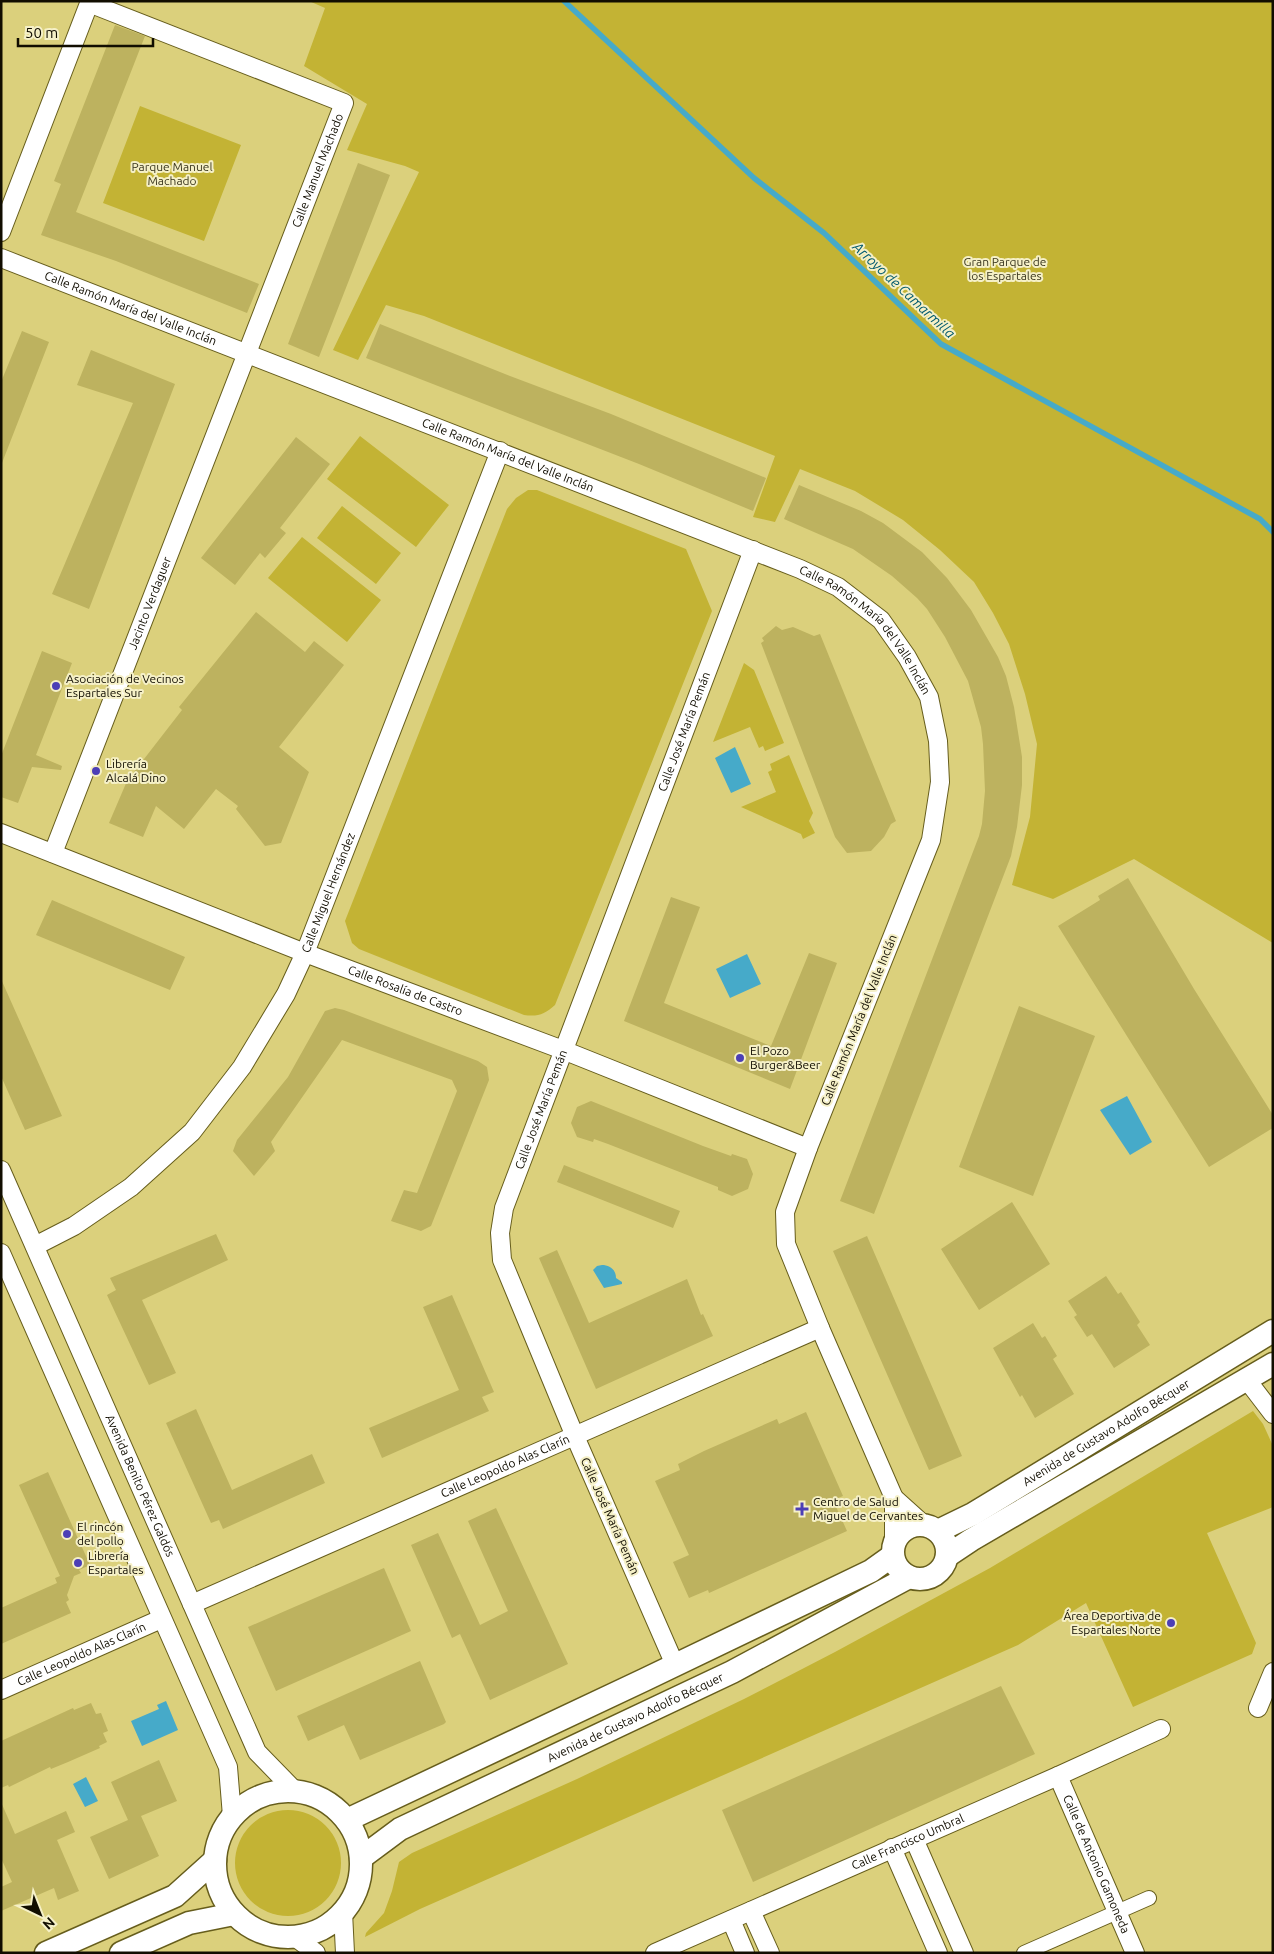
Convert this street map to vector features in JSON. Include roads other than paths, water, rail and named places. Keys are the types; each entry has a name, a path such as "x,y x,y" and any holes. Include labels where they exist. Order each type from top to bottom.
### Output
{"street":[{"path":"1,232 88,2"},
{"name":"Calle Manuel Machado","path":"88,2 344,103 248,353"},
{"name":"Calle Ramón María del Valle Inclán","path":"1,258 753,550 838,587 881,620 907,657 929,697 938,741 940,782 931,840 808,1148 785,1212 786,1244 820,1328 894,1498 893,1548"},
{"name":"Jacinto Verdaguer","path":"53,853 248,353"},
{"name":"Calle Miguel Hernández","path":"35,1246 74,1226 131,1188 192,1132 242,1067 286,994 305,953 500,451"},
{"name":"Calle José María Pemán","path":"676,1665 574,1434 502,1260 500,1233 504,1208 753,550"},
{"name":"Calle Rosalía de Castro","path":"1,833 305,953 563,1050 808,1148"},
{"name":"Avenida Benito Pérez Galdós","path":"1,1170 256,1752 295,1791"},
{"path":"2,1259 228,1767 232,1816"},
{"name":"Calle Leopoldo Alas Clarín","path":"192,1604 574,1434 820,1328"},
{"name":"Avenida de Gustavo Adolfo Bécquer","path":"931,1528 974,1514 1273,1331"},
{"name":"Avenida de Gustavo Adolfo Bécquer","path":"947,1556 1273,1364"},
{"path":"1247,1380 1273,1414"},
{"name":"Calle Ramón María del Valle Inclán","path":"894,1498 931,1528"},
{"path":"347,1820 870,1571 893,1548 899,1533 906,1528 915,1525 931,1528 946,1542 947,1556 940,1571 933,1576 917,1579 909,1577 898,1569 893,1548"},
{"name":"Avenida de Gustavo Adolfo Bécquer","path":"361,1858 400,1829 732,1672 909,1577"},
{"name":"Calle Leopoldo Alas Clarín","path":"1,1690 161,1619"},
{"path":"1258,1708 1273,1672"},
{"name":"Calle Francisco Umbral","path":"655,1953 1161,1729"},
{"name":"Calle de Antonio Gamoneda","path":"1058,1776 1136,1953"},
{"path":"295,1791 315,1796 335,1808 347,1820 358,1841 361,1858 360,1876 354,1896 344,1912 327,1926 313,1933 295,1937 274,1936 257,1931 244,1923 234,1914 223,1899 216,1880 215,1860 219,1836 232,1816 251,1800 274,1792 295,1791"},
{"path":"914,1839 964,1953"},
{"path":"892,1848 938,1953"},
{"path":"46,1953 175,1896 215,1860"},
{"path":"1024,1953 1149,1898"},
{"path":"751,1910 770,1953"},
{"path":"344,1912 345,1953"},
{"path":"121,1953 188,1923 234,1914"},
{"path":"730,1920 745,1953"},
{"path":"295,1937 316,1953"}],"water":[{"path":"735,747 751,784 731,793 715,758"},
{"path":"747,954 761,984 730,998 716,969"},
{"path":"1127,1096 1152,1142 1130,1155 1100,1110"},
{"path":"602,1265 612,1268 616,1278 622,1284 604,1288 593,1270 597,1266"},
{"path":"166,1701 178,1730 142,1746 131,1721 159,1709 157,1705"},
{"path":"86,1777 98,1801 85,1807 73,1784"}],"waterway":[{"name":"Arroyo de Camarmilla","path":"564,1 754,178 824,233 941,344 1260,519 1273,532"}],"place":[{"name":"Asociación de Vecinos Espartales Sur","path":"56,686"},
{"name":"Librería Alcalá Dino","path":"96,771"},
{"name":"El Pozo Burger&Beer","path":"740,1058"},
{"name":"Centro de Salud Miguel de Cervantes","path":"802,1509"},
{"name":"El rincón del pollo","path":"67,1534"},
{"name":"Librería Espartales","path":"78,1563"},
{"name":"Área Deportiva de Espartales Norte","path":"1171,1623"}],"park label":[{"name":"Parque Manuel Machado","path":"172,174"},
{"name":"Gran Parque de los Espartales","path":"1005,269"}]}
